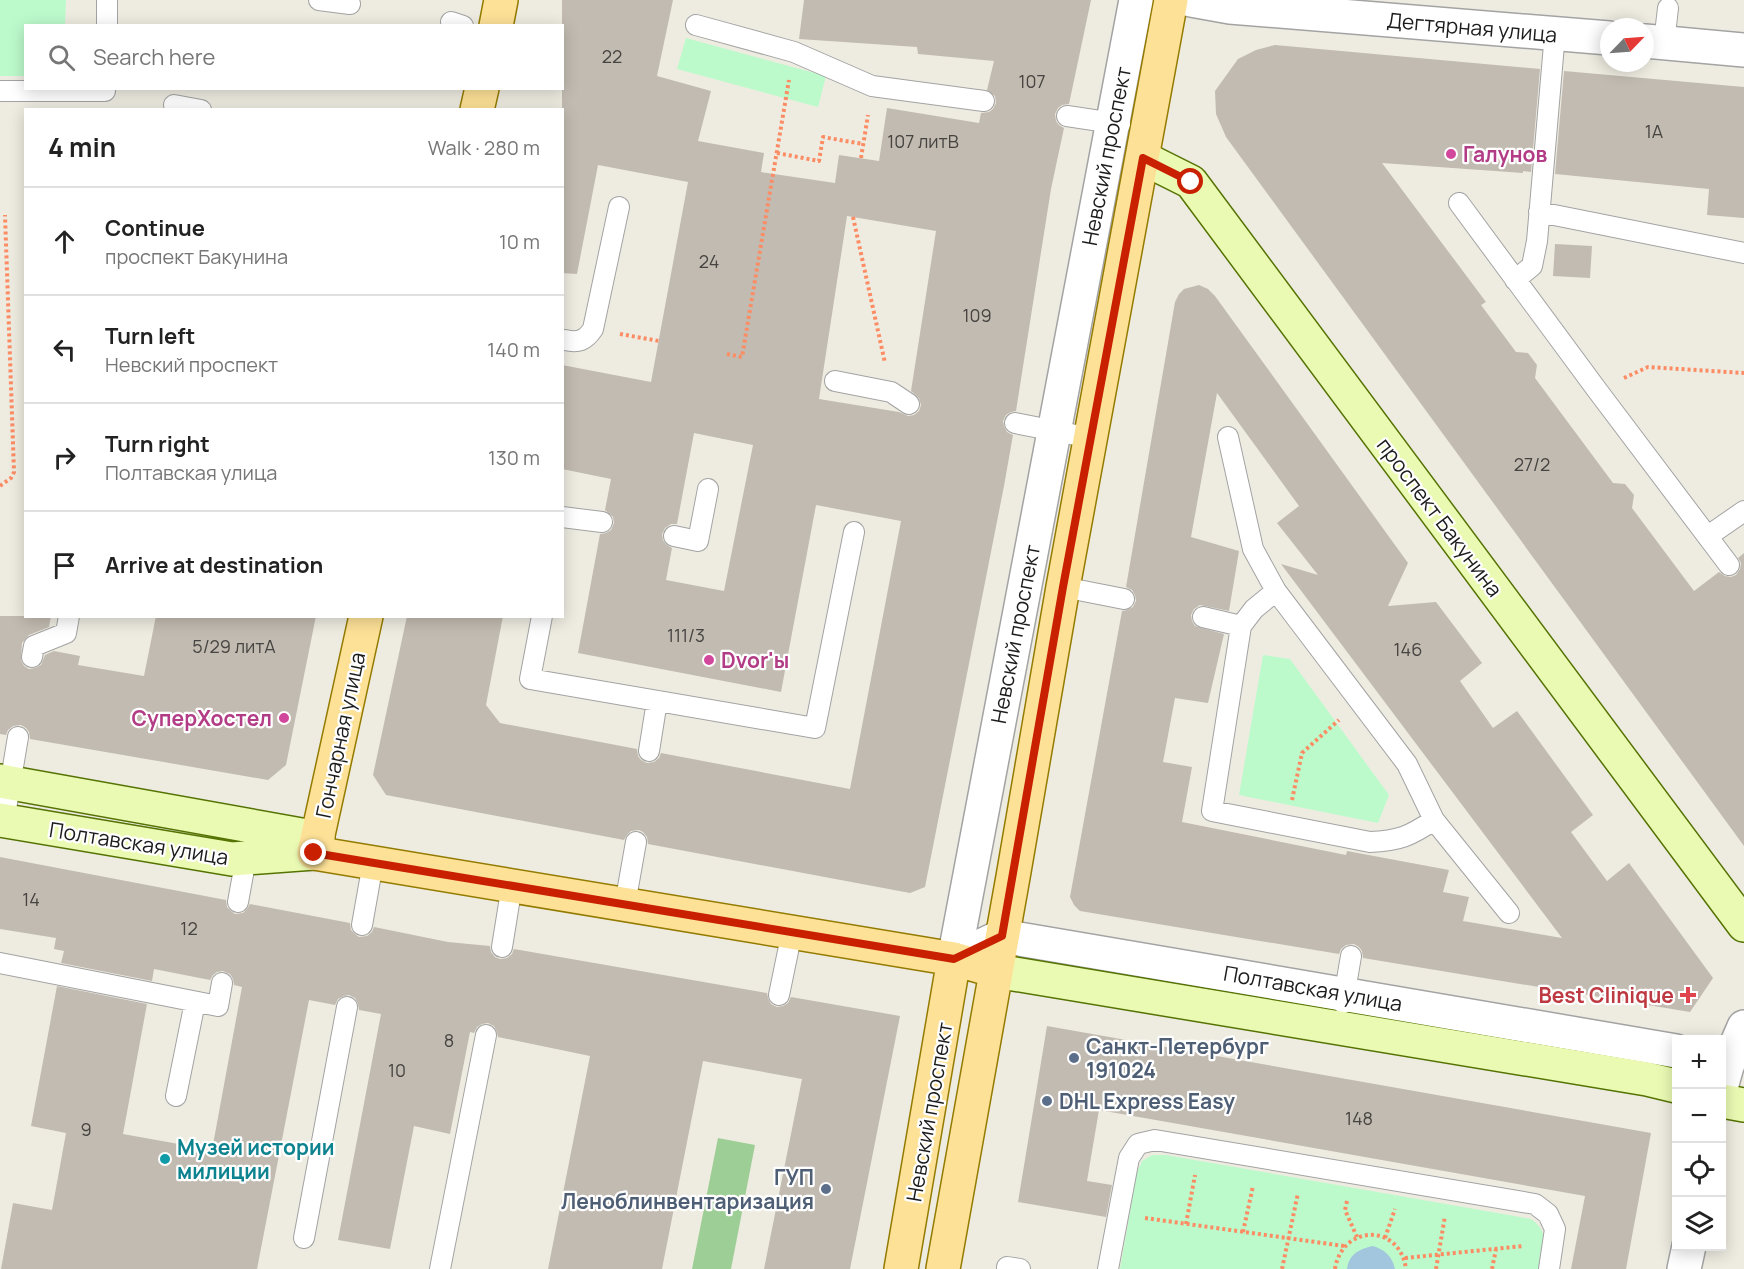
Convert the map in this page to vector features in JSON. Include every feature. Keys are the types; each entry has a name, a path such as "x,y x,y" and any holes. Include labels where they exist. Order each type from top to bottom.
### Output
{"main road":[{"path":"496,24 501,0"},
{"name":"Невский проспект","path":"943,1269 1063,587 1171,0"},
{"path":"477,108 482,90"},
{"name":"Гончарная улица","path":"316,845 366,618"},
{"name":"Полтавская улица","path":"316,845 374,862 954,959 996,971"},
{"name":"Невский проспект","path":"901,1269 954,959"}],"street":[{"name":"Невский проспект","path":"954,959 1136,0"},
{"name":"Дегтярная улица","path":"1191,0 1230,7 1600,37"},
{"path":"1654,42 1744,50"},
{"name":"проспект Бакунина","path":"1110,137 1145,143 1191,182 1744,925"},
{"name":"Полтавская улица","path":"5,782 316,845"},
{"name":"Полтавская улица","path":"2,821 232,859 316,845"},
{"path":"954,959 1002,936"},
{"name":"Полтавская улица","path":"1002,936 1672,1050"},
{"name":"Полтавская улица","path":"996,971 1672,1085"},
{"path":"1729,1070 1744,1027"},
{"path":"1726,1102 1744,1105"},
{"path":"1684,1269 1688,1251"}],"lane":[{"path":"107,24 108,0"},
{"path":"319,0 350,4"},
{"path":"1654,42 1668,8"},
{"path":"696,25 794,52 872,86 984,101"},
{"path":"1515,280 1532,266 1538,241 1556,33"},
{"path":"0,91 105,92 105,90"},
{"path":"174,105 190,108"},
{"path":"1067,116 1110,137"},
{"path":"1459,203 1729,565"},
{"path":"565,340 582,341 593,329 619,207"},
{"path":"1539,212 1744,253"},
{"path":"835,381 891,392 909,404"},
{"path":"1015,423 1091,438"},
{"path":"1228,437 1253,549 1276,591 1407,764 1434,819 1509,913"},
{"path":"674,536 698,541 708,489"},
{"path":"1708,536 1744,511"},
{"path":"564,517 602,522"},
{"path":"542,618 530,679 815,728 854,532"},
{"path":"1063,587 1124,599"},
{"path":"1276,591 1254,609 1241,626 1212,811 1287,826 1369,848 1416,832 1434,819"},
{"path":"1203,617 1241,626"},
{"path":"30,649 66,633 69,618"},
{"path":"649,751 657,701"},
{"path":"2,821 5,782 18,737"},
{"path":"625,904 636,842"},
{"path":"238,902 246,858"},
{"path":"362,925 374,862"},
{"path":"502,947 512,885"},
{"path":"779,995 792,932"},
{"path":"1339,1028 1351,956"},
{"path":"0,963 218,1006 222,983"},
{"path":"177,1096 195,1002"},
{"path":"304,1238 347,1007"},
{"path":"440,1269 486,1035"},
{"path":"1108,1269 1129,1158 1138,1144 1155,1140 1535,1204 1548,1214 1555,1229 1549,1269"}],"path":[{"path":"727,354 742,357 794,52"},
{"path":"777,153 819,161 823,137 863,144 861,158"},
{"path":"0,486 11,478 14,472 5,215"},
{"path":"853,217 891,392"},
{"path":"593,329 659,340"},
{"path":"1598,390 1648,367 1744,373"},
{"path":"1287,826 1302,753 1360,701"},
{"path":"1186,1224 1201,1148"},
{"path":"1242,1232 1259,1158"},
{"path":"1282,1269 1304,1165"},
{"path":"1351,1173 1345,1210 1357,1237"},
{"path":"1436,1269 1449,1190"},
{"path":"1119,1214 1344,1246"},
{"path":"1335,1269 1336,1258 1344,1246 1357,1237 1371,1235 1385,1238 1397,1246 1405,1258 1406,1269"},
{"path":"1405,1258 1553,1243"},
{"path":"1492,1269 1496,1249"}],"green space":[{"path":"0,0 66,0 65,24 24,24 24,76 0,76"},
{"path":"686,38 826,76 818,107 677,69"},
{"path":"1263,655 1290,659 1389,795 1378,823 1239,795"},
{"path":"718,1138 755,1145 731,1269 692,1269"},
{"path":"1152,1155 1166,1155 1531,1219 1541,1229 1543,1235 1544,1248 1540,1269 1120,1269 1137,1172 1142,1161"}],"water":[{"path":"1373,1246 1387,1254 1395,1269 1347,1269 1356,1253"}],"building":[{"path":"562,0 673,0 657,76 711,91 698,141 764,153 761,172 835,183 839,155 879,161 887,108 979,123 981,113 989,112 996,103 995,96 987,90 994,61 918,54 917,47 799,39 804,0 1091,0 1069,104 1062,105 1055,114 1056,121 1064,128 1051,189 1016,411 1006,415 1003,421 1007,432 1013,435 925,887 910,893 648,844 647,837 639,830 631,831 624,840 386,795 373,775 407,618 503,618 486,705 500,723 637,749 638,756 647,763 654,762 661,753 850,789 901,521 816,505 781,692 578,653 600,534 611,530 614,523 613,517 605,510 611,479 564,469 564,365 651,382 688,182 598,165 577,274 564,273 564,108 562,108 562,90 564,90 564,24 562,24","holes":["847,216 936,231 911,391 919,398 921,405 919,411 908,416 899,412 819,399","694,433 753,445 724,591 666,580 672,548 663,540 662,534 665,528 671,524 677,524"]},
{"path":"1275,45 1540,69 1531,172 1382,163 1486,302 1481,305 1516,352 1528,353 1537,365 1535,378 1613,483 1625,484 1634,495 1632,508 1694,591 1719,572 1725,576 1736,575 1741,563 1738,558 1744,553 1744,846 1226,137 1216,114 1215,91 1238,59 1256,50"},
{"path":"1564,71 1744,87 1744,218 1707,215 1709,189 1555,174"},
{"path":"1555,244 1592,246 1590,278 1553,276"},
{"path":"1199,285 1208,289 1215,296 1408,563 1388,606 1436,602 1482,663 1460,681 1493,728 1517,711 1593,815 1571,832 1607,881 1629,863 1713,978 1690,1012 1363,958 1362,951 1354,944 1346,945 1339,954 1080,911 1074,905 1070,897 1122,611 1133,607 1136,601 1132,590 1126,587 1175,302 1184,289","holes":["1217,393 1299,506 1277,523 1318,575 1281,564 1562,938 1463,921 1469,897 1443,892 1449,870 1347,851 1346,855 1182,822 1192,767 1163,762 1175,698 1208,703 1224,634 1195,626 1191,615 1200,605 1229,611 1239,551 1191,537"]},
{"path":"0,616 51,618 49,627 29,635 22,643 21,660 29,669 41,665 45,655 54,651 80,656 78,665 144,676 156,618 316,618 286,765 268,780 30,739 29,732 21,725 13,726 6,735 0,734"},
{"path":"0,857 226,900 227,907 235,914 243,913 250,904 350,923 351,930 359,937 367,936 374,927 448,942 490,946 491,952 500,959 507,958 514,949 767,993 771,1004 777,1007 788,1003 791,997 900,1016 850,1269 764,1269 802,1079 703,1061 662,1269 548,1269 590,1056 498,1037 494,1026 488,1023 477,1027 474,1033 470,1032 450,1134 414,1126 390,1249 338,1240 381,1014 359,1010 355,998 349,995 338,999 335,1005 309,1000 257,1269 1,1269 13,1203 52,1210 66,1133 31,1126 57,986 147,1004 123,1134 212,1150 242,987 234,985 230,974 223,971 217,972 210,980 154,969 152,981 61,963 64,951 54,949 56,938 0,929"},
{"path":"1047,1026 1651,1133 1626,1269 1571,1269 1585,1196 1099,1110 1087,1181 1112,1185 1106,1217 1018,1202"}],"place":[{"name":"Галунов","path":"1451,154"},
{"name":"Dvor'ы","path":"709,660"},
{"name":"СуперХостел","path":"284,718"},
{"name":"Best Clinique","path":"1688,995"},
{"name":"Санкт-Петербург 191024","path":"1074,1058"},
{"name":"DHL Express Easy","path":"1047,1101"},
{"name":"Музей истории милиции","path":"165,1159"},
{"name":"ГУП Леноблинвентаризация","path":"826,1189"}],"route":[{"path":"314,853 954,959 1002,936 1063,587 1143,158 1191,182"}]}
